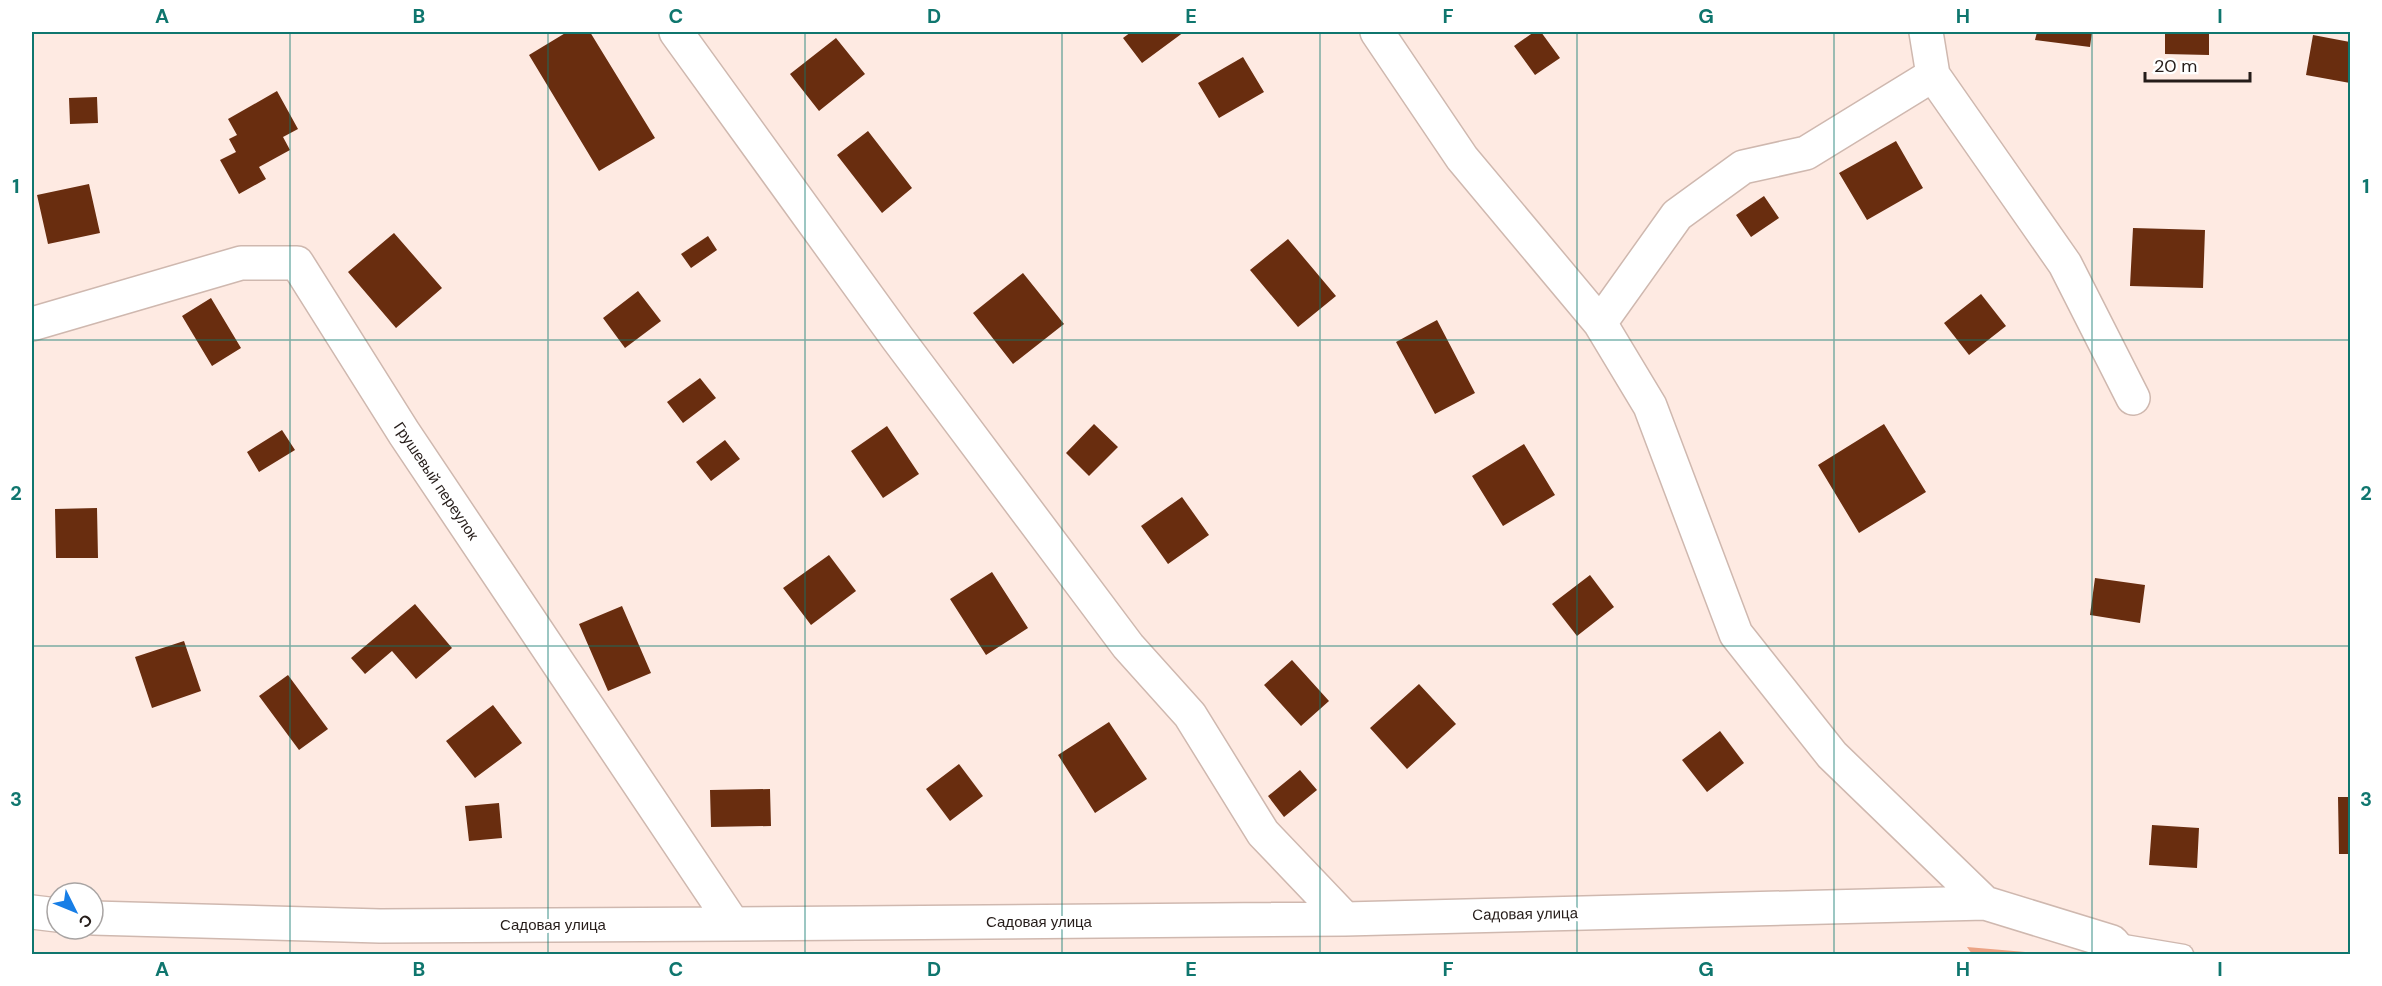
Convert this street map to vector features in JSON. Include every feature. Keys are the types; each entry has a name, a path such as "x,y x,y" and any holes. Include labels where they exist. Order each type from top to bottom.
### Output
{"street":[{"path":"676,32 898,339 1128,646 1190,715 1263,833 1345,919"},
{"path":"1377,32 1462,158 1600,323 1650,406 1736,634 1832,755 1985,903 2117,948"},
{"path":"1926,32 1934,75 2065,264 2133,399"},
{"path":"1600,323 1677,215 1743,167 1806,153 1934,75"},
{"name":"Грушевый переулок","path":"32,324 241,263 297,263 404,433 733,924"},
{"name":"Садовая улица","path":"105,918 380,926 733,924 1345,919 1985,903"}],"lane":[{"path":"2117,948 2184,954"}],"shaded area":[{"path":"1967,947 2047,954 1972,954"}],"building":[{"path":"567,32 590,32 655,138 599,171 529,55"},
{"path":"1131,32 1184,32 1142,63 1123,38"},
{"path":"1534,32 1541,32 1560,58 1535,75 1514,46"},
{"path":"2037,32 2092,32 2090,47 2035,40"},
{"path":"2165,32 2209,32 2209,55 2165,54"},
{"path":"2313,35 2350,42 2350,83 2306,75"},
{"path":"836,38 865,74 819,111 790,74"},
{"path":"1243,57 1264,92 1219,118 1198,83"},
{"path":"277,91 298,129 283,137 290,150 259,167 266,179 239,194 220,160 236,152 229,139 237,135 228,119"},
{"path":"97,97 98,123 70,124 69,98"},
{"path":"868,131 912,188 882,213 837,155"},
{"path":"1896,141 1923,188 1867,220 1839,173"},
{"path":"89,184 100,233 48,244 37,195"},
{"path":"1764,196 1779,218 1751,237 1736,215"},
{"path":"2133,228 2205,230 2203,288 2130,286"},
{"path":"394,233 442,288 396,328 348,272"},
{"path":"708,236 717,250 691,268 681,254"},
{"path":"1288,239 1336,296 1298,327 1250,270"},
{"path":"1023,273 1064,324 1013,364 973,313"},
{"path":"638,291 661,321 625,348 603,318"},
{"path":"1981,294 2006,326 1969,355 1944,323"},
{"path":"211,298 241,348 212,366 182,316"},
{"path":"1437,320 1475,393 1435,414 1396,342"},
{"path":"700,378 716,398 683,423 667,402"},
{"path":"1094,424 1118,447 1089,476 1066,453"},
{"path":"1884,424 1926,492 1859,533 1818,465"},
{"path":"887,426 919,474 883,498 851,451"},
{"path":"282,430 295,450 259,472 247,452"},
{"path":"725,440 740,459 711,481 696,462"},
{"path":"1524,444 1555,495 1503,526 1472,476"},
{"path":"1182,497 1209,535 1168,564 1141,526"},
{"path":"97,508 98,558 56,558 55,509"},
{"path":"829,555 856,591 811,625 783,588"},
{"path":"992,572 1028,628 986,655 950,599"},
{"path":"1590,575 1614,607 1577,636 1552,604"},
{"path":"2095,578 2145,585 2140,623 2090,615"},
{"path":"415,604 452,648 416,679 392,651 365,674 351,658"},
{"path":"622,606 651,673 608,691 579,624"},
{"path":"184,641 201,691 152,708 135,657"},
{"path":"1292,660 1329,701 1301,726 1264,685"},
{"path":"288,675 328,729 299,750 259,696"},
{"path":"1419,684 1456,724 1407,769 1370,728"},
{"path":"493,705 522,743 475,778 446,741"},
{"path":"1109,722 1147,779 1095,813 1058,755"},
{"path":"1720,731 1744,763 1707,792 1682,760"},
{"path":"959,764 983,796 950,821 926,789"},
{"path":"1300,770 1317,790 1284,817 1268,796"},
{"path":"770,789 771,826 711,827 710,790"},
{"path":"2338,797 2350,797 2350,854 2339,854"},
{"path":"499,803 502,838 469,841 465,806"},
{"path":"2152,825 2199,828 2197,868 2149,865"}]}
